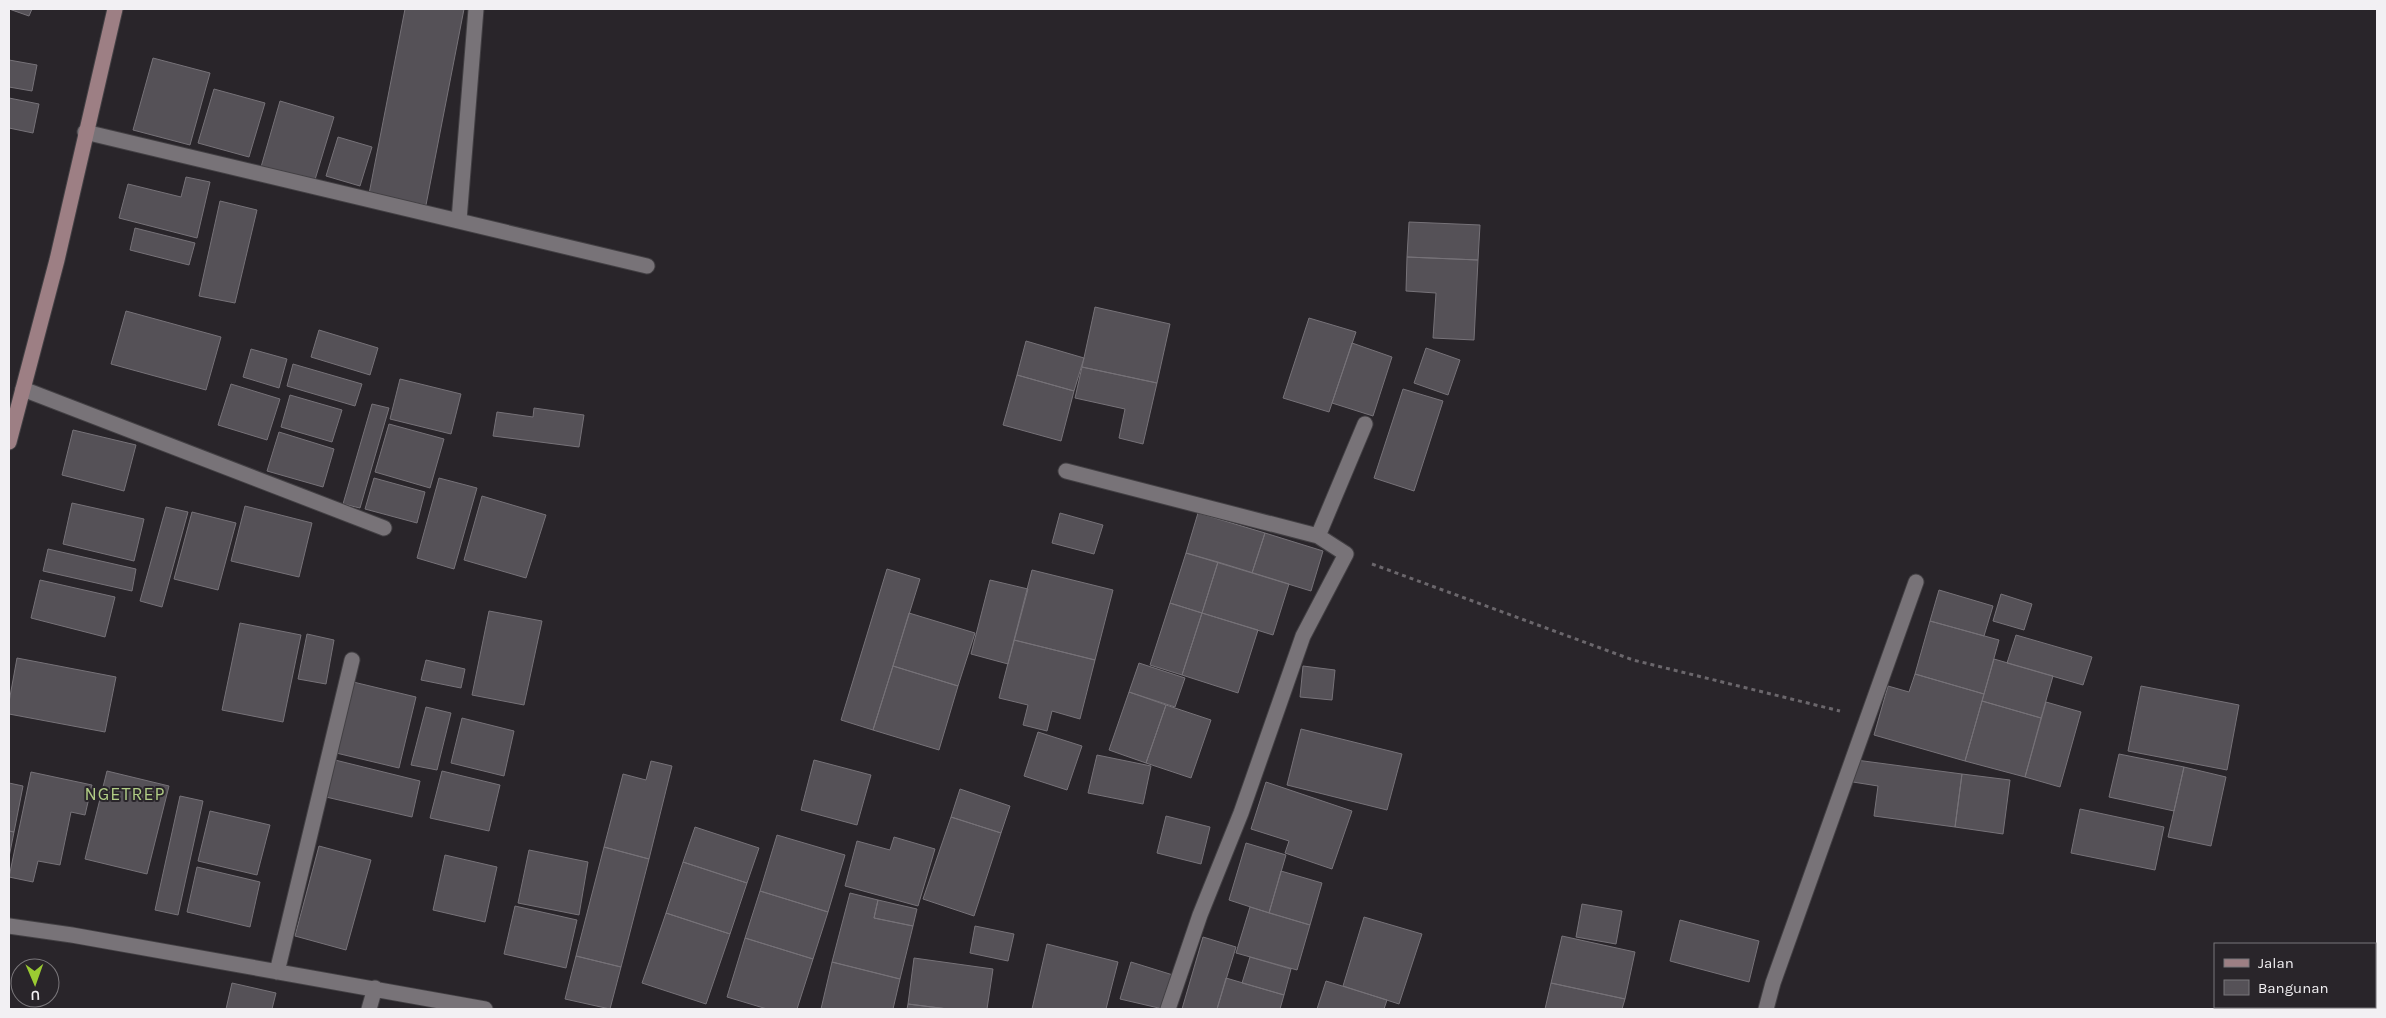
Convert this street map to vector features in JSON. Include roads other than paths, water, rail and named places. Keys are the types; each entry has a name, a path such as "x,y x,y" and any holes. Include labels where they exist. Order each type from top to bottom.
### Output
{"street":[{"path":"9,442 57,260 85,132 115,9"},
{"path":"459,220 476,9"},
{"path":"85,132 647,266"},
{"path":"23,389 384,528"},
{"path":"1318,536 1365,424"},
{"path":"1066,472 1318,536 1346,554 1303,636 1241,813 1200,915 1168,1009"},
{"path":"1766,1009 1773,983 1870,718 1916,582"},
{"path":"277,972 352,660"},
{"path":"9,926 72,935 485,1009"},
{"path":"370,1009 375,988"}],"district":[{"name":"NGETREP","path":"125,794"}]}
